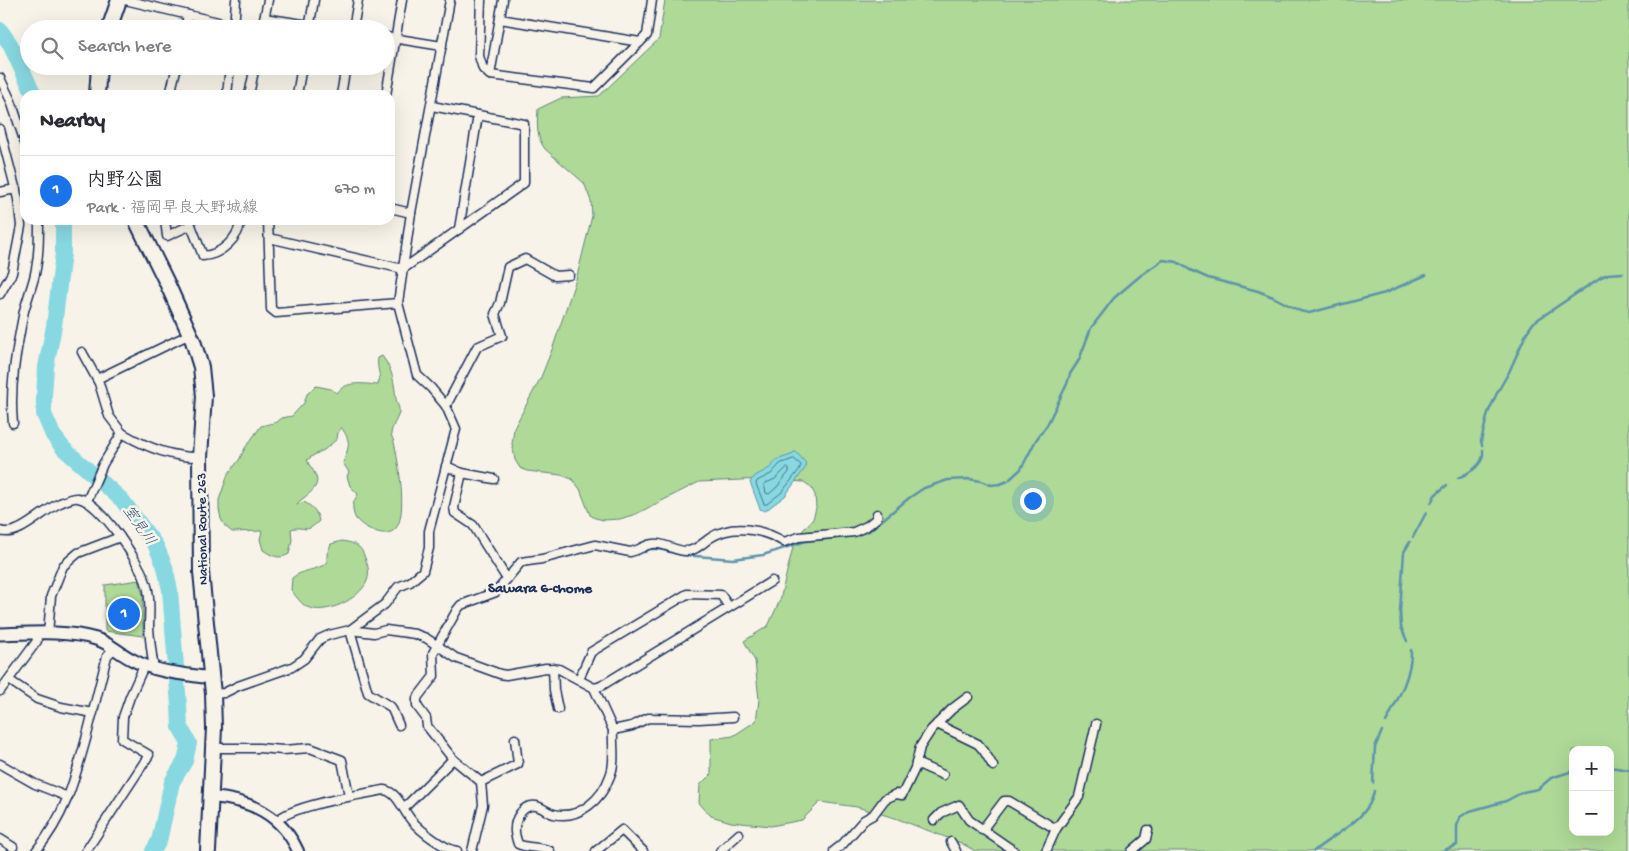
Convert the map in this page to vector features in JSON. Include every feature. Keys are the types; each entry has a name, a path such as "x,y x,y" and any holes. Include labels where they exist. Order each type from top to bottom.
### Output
{"highway":[{"path":"112,20 119,0"},
{"path":"97,90 98,75"},
{"name":"National Route 263","path":"138,225 190,334 201,367 204,396 200,457 201,572 213,694 212,797 208,851"}],"main road":[{"path":"0,634 42,633 78,635 97,639 131,660 149,668 211,678"},
{"path":"212,797 236,799 267,814 277,821 290,836 298,851"}],"street":[{"path":"125,0 160,4 206,20"},
{"path":"235,20 236,0"},
{"path":"268,0 264,18 274,20"},
{"path":"310,20 314,0"},
{"path":"355,20 358,0"},
{"path":"395,44 402,0"},
{"path":"350,630 385,604 398,587 410,582 423,571 429,548 429,531 456,429 446,406 431,388 416,375 398,304 411,213 450,0"},
{"path":"481,0 479,56 483,69 490,75 594,88 647,35 652,0"},
{"path":"490,75 503,0"},
{"path":"187,20 188,15"},
{"path":"500,19 640,42"},
{"path":"396,38 442,46"},
{"path":"171,90 175,75"},
{"path":"228,90 229,75"},
{"path":"250,90 253,75"},
{"path":"297,90 300,75"},
{"path":"342,90 344,75"},
{"path":"387,90 390,75"},
{"path":"0,78 11,101 20,128"},
{"path":"269,238 403,269 524,183 524,124 432,106"},
{"path":"459,229 478,115"},
{"path":"0,129 3,155 16,189 20,219"},
{"path":"0,192 16,189"},
{"path":"395,209 411,213"},
{"path":"0,294 12,273 21,225"},
{"path":"13,423 11,408 14,376 25,310 35,276 39,225"},
{"path":"166,225 167,236 186,225"},
{"path":"191,225 202,256 211,255 230,244 241,225"},
{"path":"268,225 271,309 276,313 398,304"},
{"path":"446,406 477,347 502,336 495,314 500,303 508,267 525,260 555,276 569,274"},
{"path":"97,379 190,334"},
{"path":"82,352 97,379 110,416 122,433 153,450 188,458 200,457"},
{"path":"87,501 103,464 122,433"},
{"path":"446,466 462,473 494,479"},
{"path":"462,473 454,507 455,513 473,524 507,579"},
{"path":"0,531 5,533 20,529 59,503 77,497 87,501 120,537 142,572 148,587 149,668 130,697 123,717 122,739 149,755 86,851"},
{"path":"482,782 453,759 428,726 426,718 417,706 417,698 434,676 434,653 457,610 461,605 496,592 521,562 596,546 630,552 636,551 648,544 657,544 686,551 692,550 718,533 741,529 762,532 784,542 799,537 854,532 867,526 877,518 877,514"},
{"path":"0,691 42,633 51,596 63,566 78,553 120,537"},
{"path":"594,688 772,581"},
{"path":"579,679 591,652 687,594 721,595 730,607"},
{"path":"350,630 368,693 391,707 399,725"},
{"path":"213,694 224,693 238,686 292,667 304,659 320,639 328,635 350,630 374,633 386,630 415,634 426,638 456,658 500,674 506,675 546,668 559,669 594,688 612,730 613,767 610,778 589,807 568,815 553,814 537,806 522,810 516,819 515,833 518,844 550,851"},
{"path":"36,851 59,817 72,787 107,656 114,648"},
{"path":"553,668 554,690 558,709"},
{"path":"9,680 37,699 61,707 93,713"},
{"path":"834,851 842,845 864,820 873,815 885,799 896,794 902,795 916,763 920,747 937,724 968,697"},
{"path":"612,730 632,726 648,718 699,719 733,717"},
{"path":"937,724 978,744 993,766"},
{"path":"1046,851 1056,829 1079,797 1096,724"},
{"path":"482,782 518,764 515,739"},
{"path":"213,748 283,750 310,748 342,760 349,796"},
{"path":"402,807 408,804 453,759"},
{"path":"916,763 944,775"},
{"path":"0,764 35,784 68,797"},
{"path":"472,851 482,811 482,782"},
{"path":"277,821 284,815 325,802 388,790 411,820 435,841 457,851"},
{"path":"982,830 1004,801 1009,801 1056,829"},
{"path":"934,820 941,813 959,805 969,820 1014,851"},
{"path":"596,851 622,830 643,851"},
{"path":"1132,851 1146,839 1148,830"},
{"path":"720,851 739,834"},
{"path":"0,839 13,847"},
{"path":"951,842 956,851"}],"green space":[{"path":"665,0 1629,0 1629,851 975,851 961,843 895,818 857,807 820,802 802,820 771,826 731,822 711,816 699,803 700,785 711,774 711,739 733,736 756,721 759,700 755,661 744,641 768,626 780,600 795,539 813,519 816,508 815,495 811,487 804,482 763,479 699,482 636,514 620,519 604,520 590,515 580,489 572,479 561,475 527,471 520,468 515,460 512,444 514,428 541,377 553,347 577,276 592,216 591,201 584,183 545,149 542,144 538,130 538,109 561,98 599,96 659,39"},
{"path":"382,356 389,366 399,409 391,435 398,461 402,499 400,521 396,528 387,533 381,533 369,529 355,518 353,506 358,494 350,486 347,476 349,472 343,463 348,441 341,427 337,439 324,450 307,460 317,479 316,484 311,492 296,505 304,502 310,506 316,512 319,521 308,529 291,529 292,540 289,554 282,557 269,554 263,550 260,539 262,531 232,532 225,526 221,519 219,500 228,474 261,426 292,416 304,403 307,394 316,386 331,389 337,393 350,384 378,385 378,358"},
{"path":"342,541 354,544 362,550 368,566 367,581 357,594 341,604 323,609 307,607 291,590 292,578 327,563 327,554 331,544"},
{"path":"139,580 143,596 143,636 105,631 105,585"}],"water":[{"path":"794,452 805,462 806,467 785,496 765,511 760,509 750,482 776,460 791,455"}],"waterway":[{"name":"室見川","path":"0,30 10,44 20,65"},
{"name":"室見川","path":"25,75 32,90"},
{"name":"室見川","path":"63,225 63,253 54,326 46,367 44,414 53,435 64,449 122,500 156,546 165,567 170,590 180,727 189,743 185,761 172,782 159,841 153,851"},
{"path":"1010,479 1021,469 1036,440 1047,425 1070,374 1079,360 1091,328 1114,298 1163,260 1177,262 1208,278 1258,291 1300,311 1309,313 1385,293 1426,275"},
{"path":"1482,445 1481,441 1488,413 1527,332 1534,322 1601,277 1608,274 1623,273"},
{"path":"1458,478 1479,464 1483,450"},
{"path":"645,552 649,549 659,549 683,555 733,559 763,555 806,541 848,537 869,531 924,488 948,480 969,479 991,485 1008,481"},
{"path":"1431,503 1435,495 1447,485"},
{"path":"1413,537 1426,513"},
{"path":"1407,641 1401,627 1400,611 1404,552 1410,542"},
{"path":"1386,722 1406,678 1411,659 1411,650"},
{"path":"1373,783 1375,747 1382,731"},
{"path":"1614,768 1629,770"},
{"path":"1442,851 1457,845 1457,826 1460,817 1470,811 1506,801 1523,792 1538,789 1551,778 1569,772"},
{"path":"1314,851 1359,818 1366,810 1374,791"}],"place":[{"name":"内野公園","path":"124,614"}],"district":[{"name":"Sawara 6-chome","path":"540,587"}]}
